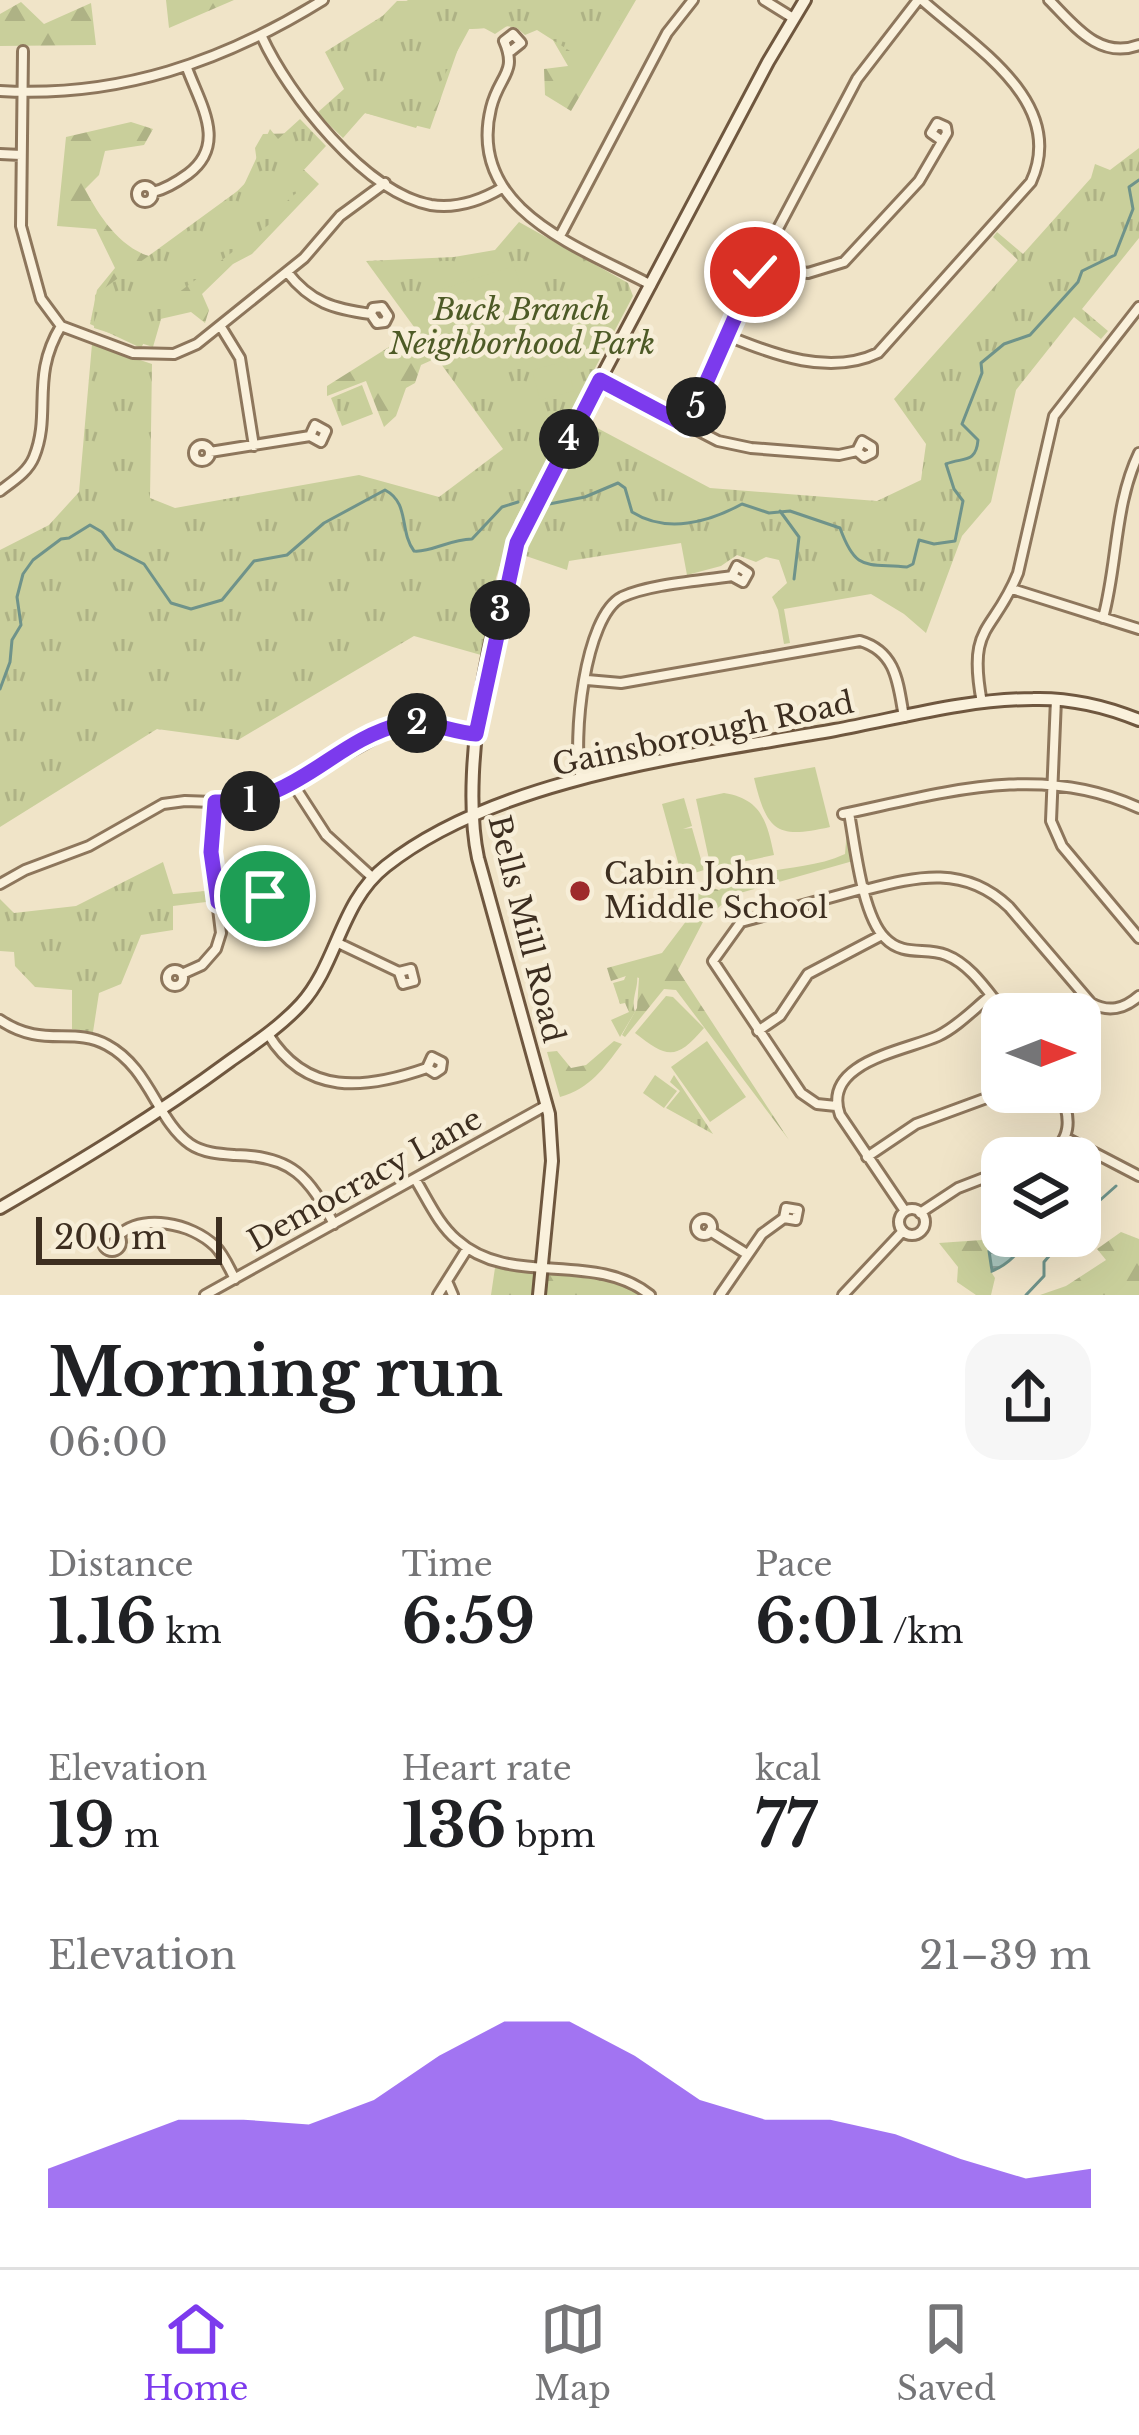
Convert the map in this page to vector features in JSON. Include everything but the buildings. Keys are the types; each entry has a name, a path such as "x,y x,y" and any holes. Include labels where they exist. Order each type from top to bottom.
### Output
{"street":[{"path":"0,91 100,88 187,68 262,37 323,0"},
{"path":"560,236 667,33 693,0"},
{"path":"764,0 793,18"},
{"name":"Bells Mill Road","path":"539,1295 552,1161 548,1106 478,858 471,815 476,734 517,543 805,0"},
{"path":"687,426 763,259 857,79 920,0 990,61 1030,104 1041,136 1031,182 878,353 847,362 790,359 728,336"},
{"path":"1049,0 1097,44 1116,50 1139,45"},
{"path":"262,37 302,105 385,183 419,202 442,206 473,202 502,188"},
{"path":"511,50 488,124 490,154 502,188 532,220 651,285"},
{"path":"23,51 22,240 41,299 61,326 150,356 183,351 287,272 313,250 340,216 385,183"},
{"path":"153,192 193,171 208,147 210,126 187,68"},
{"path":"763,259 808,273 846,262 926,172 940,140"},
{"path":"0,154 21,154"},
{"path":"287,272 317,301 370,314"},
{"path":"982,703 977,649 986,626 1012,589 1023,557 1054,416 1139,307"},
{"path":"0,490 26,470 35,455 43,365 61,326"},
{"path":"220,327 235,347 243,370 254,446"},
{"path":"600,380 687,426 740,447 839,455 856,451"},
{"path":"210,452 310,436"},
{"path":"1103,618 1115,569 1123,494 1139,452"},
{"path":"582,781 575,744 599,621 616,601 631,594 732,576"},
{"path":"1012,589 1139,628"},
{"path":"587,680 621,683 860,641 879,649 890,661 904,717"},
{"path":"1056,699 1049,806 1056,835 1139,938"},
{"name":"Gainsborough Road","path":"0,1208 164,1108 268,1034 308,995 357,898 373,878 410,849 471,815 664,761 982,703 1056,699 1139,720"},
{"path":"0,884 88,846 164,804 254,801 399,725 423,723 476,734"},
{"path":"987,993 958,961 936,952 902,950 882,935 846,814 993,786 1050,782 1096,790 1139,808"},
{"path":"293,784 326,835 373,878"},
{"path":"182,974 202,965 216,949 220,934 211,852 215,802"},
{"path":"836,1106 806,1099 713,965 737,926 928,875 977,884 1009,907 1091,1003 1120,1008 1139,996"},
{"path":"218,902 263,892"},
{"path":"758,1031 780,1016 808,974 882,935"},
{"path":"335,941 399,972"},
{"path":"981,1003 942,1034 859,1068 840,1087 836,1106 905,1211 920,1213 958,1187 981,1179"},
{"path":"0,1020 36,1037 83,1038 109,1046 137,1071 182,1136 199,1149 268,1157 296,1170 313,1186 334,1224"},
{"path":"268,1034 292,1066 325,1083 351,1083 427,1068"},
{"path":"867,1156 916,1124 981,1100"},
{"name":"Democracy Lane","path":"205,1295 548,1106"},
{"path":"1101,1156 1139,1176"},
{"path":"416,1179 446,1229 467,1249 496,1261 608,1273 650,1295"},
{"path":"905,1211 899,1220 903,1231 910,1234 921,1231 920,1213"},
{"path":"720,1295 762,1234 784,1218"},
{"path":"118,1236 142,1222 191,1230 214,1246 235,1279"},
{"path":"710,1231 747,1254"},
{"path":"843,1295 903,1231"},
{"path":"438,1295 467,1249"},
{"path":"447,1281 453,1295"}],"green space":[{"path":"166,0 234,0 169,28"},
{"path":"408,0 631,0 598,57 581,58 537,30 525,35 507,26 495,34 473,22 416,128 365,113 343,138 317,113 344,89 325,52"},
{"path":"636,0 571,111 545,95 544,69 568,66 546,28 465,29 430,129 365,113 341,129 335,113 368,31 397,1"},
{"path":"21,2 44,24 91,3 96,45 0,46 0,14"},
{"path":"300,119 326,146 302,172 309,182 271,223 166,302 153,347 94,328 95,295 243,187 270,129 278,139"},
{"path":"131,122 153,129 144,145 105,151 99,175 85,189 113,232 156,258 212,217 258,170 255,148 263,134 306,133 301,167 319,184 252,254 233,264 202,294 209,310 205,323 191,312 156,320 141,348 90,324 97,290 115,268 96,229 57,226 66,137"},
{"path":"1139,148 1139,238 1082,309 1108,331 1101,339 1074,317 1016,390 991,502 962,536 926,633 871,594 784,609 790,643 784,644 772,597 787,583 779,560 766,557 756,562 737,555 721,566 687,575 681,543 569,561 567,570 523,555 540,510 586,422 710,488 877,501 921,480 926,444 894,399 1018,260 993,237 997,232 1023,254 1091,178 1095,164 1110,170"},
{"name":"Buck Branch Neighborhood Park","path":"519,222 628,283 633,296 515,520 496,578 481,655 414,636 238,740 157,729 0,827 0,550 49,525 79,492 92,344 152,364 150,498 175,508 359,475 439,497 503,449 366,261 495,250"},
{"path":"514,266 532,322 459,345 442,289"},
{"path":"408,290 443,362 421,365 396,416 384,427 366,381 327,396 327,386 416,330"},
{"path":"566,361 574,391 540,400 532,370"},
{"path":"362,385 373,414 342,426 331,398"},
{"path":"815,767 830,827 798,832 777,827 764,810 754,778"},
{"path":"724,793 747,801 761,814 774,855 714,868 710,864 696,799"},
{"path":"684,798 692,826 683,829 692,828 704,870 682,877 662,804"},
{"path":"847,830 853,861 733,895 704,920 678,970 789,1140 676,990 664,989 622,1035 637,1008 639,978 629,975 611,981 607,968 662,953 687,920 700,884 719,890 751,876 830,860 845,854"},
{"path":"163,862 173,894 205,891 206,902 173,906 173,930 141,935 121,984 99,993 93,1032 72,1029 72,990 35,987 15,966 14,952 0,951 0,899 14,913 76,906"},
{"path":"636,970 635,1012 620,1037 611,1020 629,1012 625,1003 620,1004 613,983"},
{"path":"666,996 673,997 704,1028 678,1051 664,1051 635,1033"},
{"path":"614,1041 622,1044 596,1076 560,1097 547,1052 557,1051 571,1068 586,1065"},
{"path":"707,1041 746,1097 710,1122 671,1067"},
{"path":"655,1075 677,1091 664,1108 643,1093"},
{"path":"674,1075 713,1134 666,1108 680,1091 670,1082"},
{"path":"1121,1232 1139,1239 1139,1295 1040,1295 1066,1286 1106,1260 1101,1246"},
{"path":"981,1240 981,1257 991,1257 995,1278 991,1295 976,1295 957,1282 958,1267 939,1243"},
{"path":"496,1261 608,1276 642,1295 491,1295"}],"water":[{"path":"990,1257 1013,1257 1003,1265 992,1271"}],"waterway":[{"path":"544,505 585,497 618,483 625,488 632,512 659,523 702,520 742,504 769,513 790,511 840,528 857,559 872,565 913,564 919,540 955,541 963,501 946,464 968,458 977,448 978,440 962,424 982,373 981,363 1004,344 1030,335 1078,282 1082,271 1115,255 1133,209 1129,187 1139,180"},
{"path":"0,689 12,640 21,625 17,597 23,574 61,539 90,525 115,549 144,564 171,603 191,609 222,600 254,561 287,555 324,523 385,490 398,502 414,551 472,539 502,507 518,502"},
{"path":"780,511 799,537 794,579"},
{"path":"1101,1199 1116,1186"},
{"path":"1026,1295 1044,1276 1048,1257"}],"place":[{"name":"Cabin John Middle School","path":"580,891"}],"route":[{"path":"265,896 263,892 218,902 211,852 215,802 254,801 274,794 399,725 423,723 476,734 517,543 600,380 687,426 755,272"}]}
